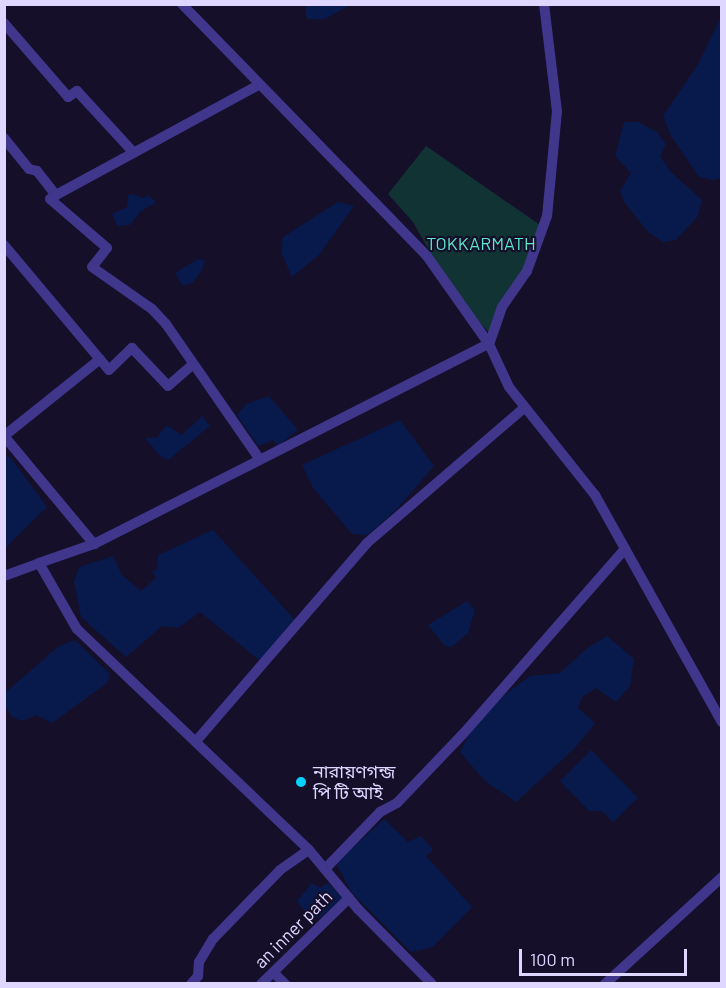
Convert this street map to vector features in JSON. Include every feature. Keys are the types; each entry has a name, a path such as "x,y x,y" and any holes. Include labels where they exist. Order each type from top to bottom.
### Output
{"street":[{"path":"182,4 427,256 489,344 509,387 595,495 722,722"},
{"path":"4,576 94,544 489,344 502,307 527,271 547,216 557,111 544,4"},
{"path":"4,23 68,97 77,91 133,152"},
{"path":"259,85 50,199 107,248 92,267 152,309 178,341 192,365 260,460"},
{"path":"4,138 29,169 37,171 56,195"},
{"path":"4,245 109,370 132,348 168,386 192,365"},
{"path":"94,544 4,436 100,359"},
{"path":"197,740 367,543 525,407"},
{"path":"325,869 380,812 397,803 463,734 625,549"},
{"path":"39,563 77,629 197,740 309,850 348,898 432,984"},
{"path":"199,981 199,962 213,939 280,870 309,850"},
{"path":"605,984 722,877"},
{"name":"an inner path","path":"261,984 274,974 277,965 348,898"},
{"path":"274,974 285,984"}],"green space":[{"name":"TOKKARMATH","path":"426,146 543,227 492,336 454,294 413,222 388,194"}],"water":[{"path":"305,4 350,5 325,19 307,19"},
{"path":"721,17 722,178 714,180 699,177 671,136 663,116 698,64"},
{"path":"624,122 638,122 657,132 666,144 660,156 670,171 702,200 698,216 676,240 663,242 648,232 625,203 620,191 631,173 615,156"},
{"path":"128,195 143,198 148,195 156,202 140,212 130,225 118,226 112,214 127,207"},
{"path":"338,202 354,206 319,255 292,277 281,252 283,237"},
{"path":"198,259 205,260 202,270 193,282 183,286 175,273"},
{"path":"269,396 298,430 278,446 273,440 258,446 237,415 247,404"},
{"path":"202,416 210,426 168,460 160,456 145,438 157,438 166,425 182,435"},
{"path":"400,420 434,466 397,509 368,535 352,534 313,488 302,465"},
{"path":"5,456 11,458 47,507 5,548"},
{"path":"213,530 296,621 273,651 259,660 200,612 178,628 162,626 126,657 81,617 74,582 79,567 113,556 122,575 141,591 156,578 152,572 157,569 158,555"},
{"path":"467,601 475,610 468,633 452,647 445,646 428,625"},
{"path":"607,636 634,659 630,686 616,702 596,688 582,697 578,708 595,723 575,748 516,802 485,781 460,752 473,727 496,701 530,676 560,673 586,649"},
{"path":"75,640 110,674 107,683 52,723 37,715 22,721 12,717 6,707 6,692 58,647"},
{"path":"591,750 638,798 613,822 602,811 589,811 560,781"},
{"path":"384,819 408,842 421,836 433,850 426,856 472,907 433,947 411,952 352,893 336,863"},
{"path":"312,883 320,888 328,883 342,898 321,917 310,919 297,901"}],"place":[{"name":"নারায়ণগন্জ পি টি আই","path":"301,782"}]}
